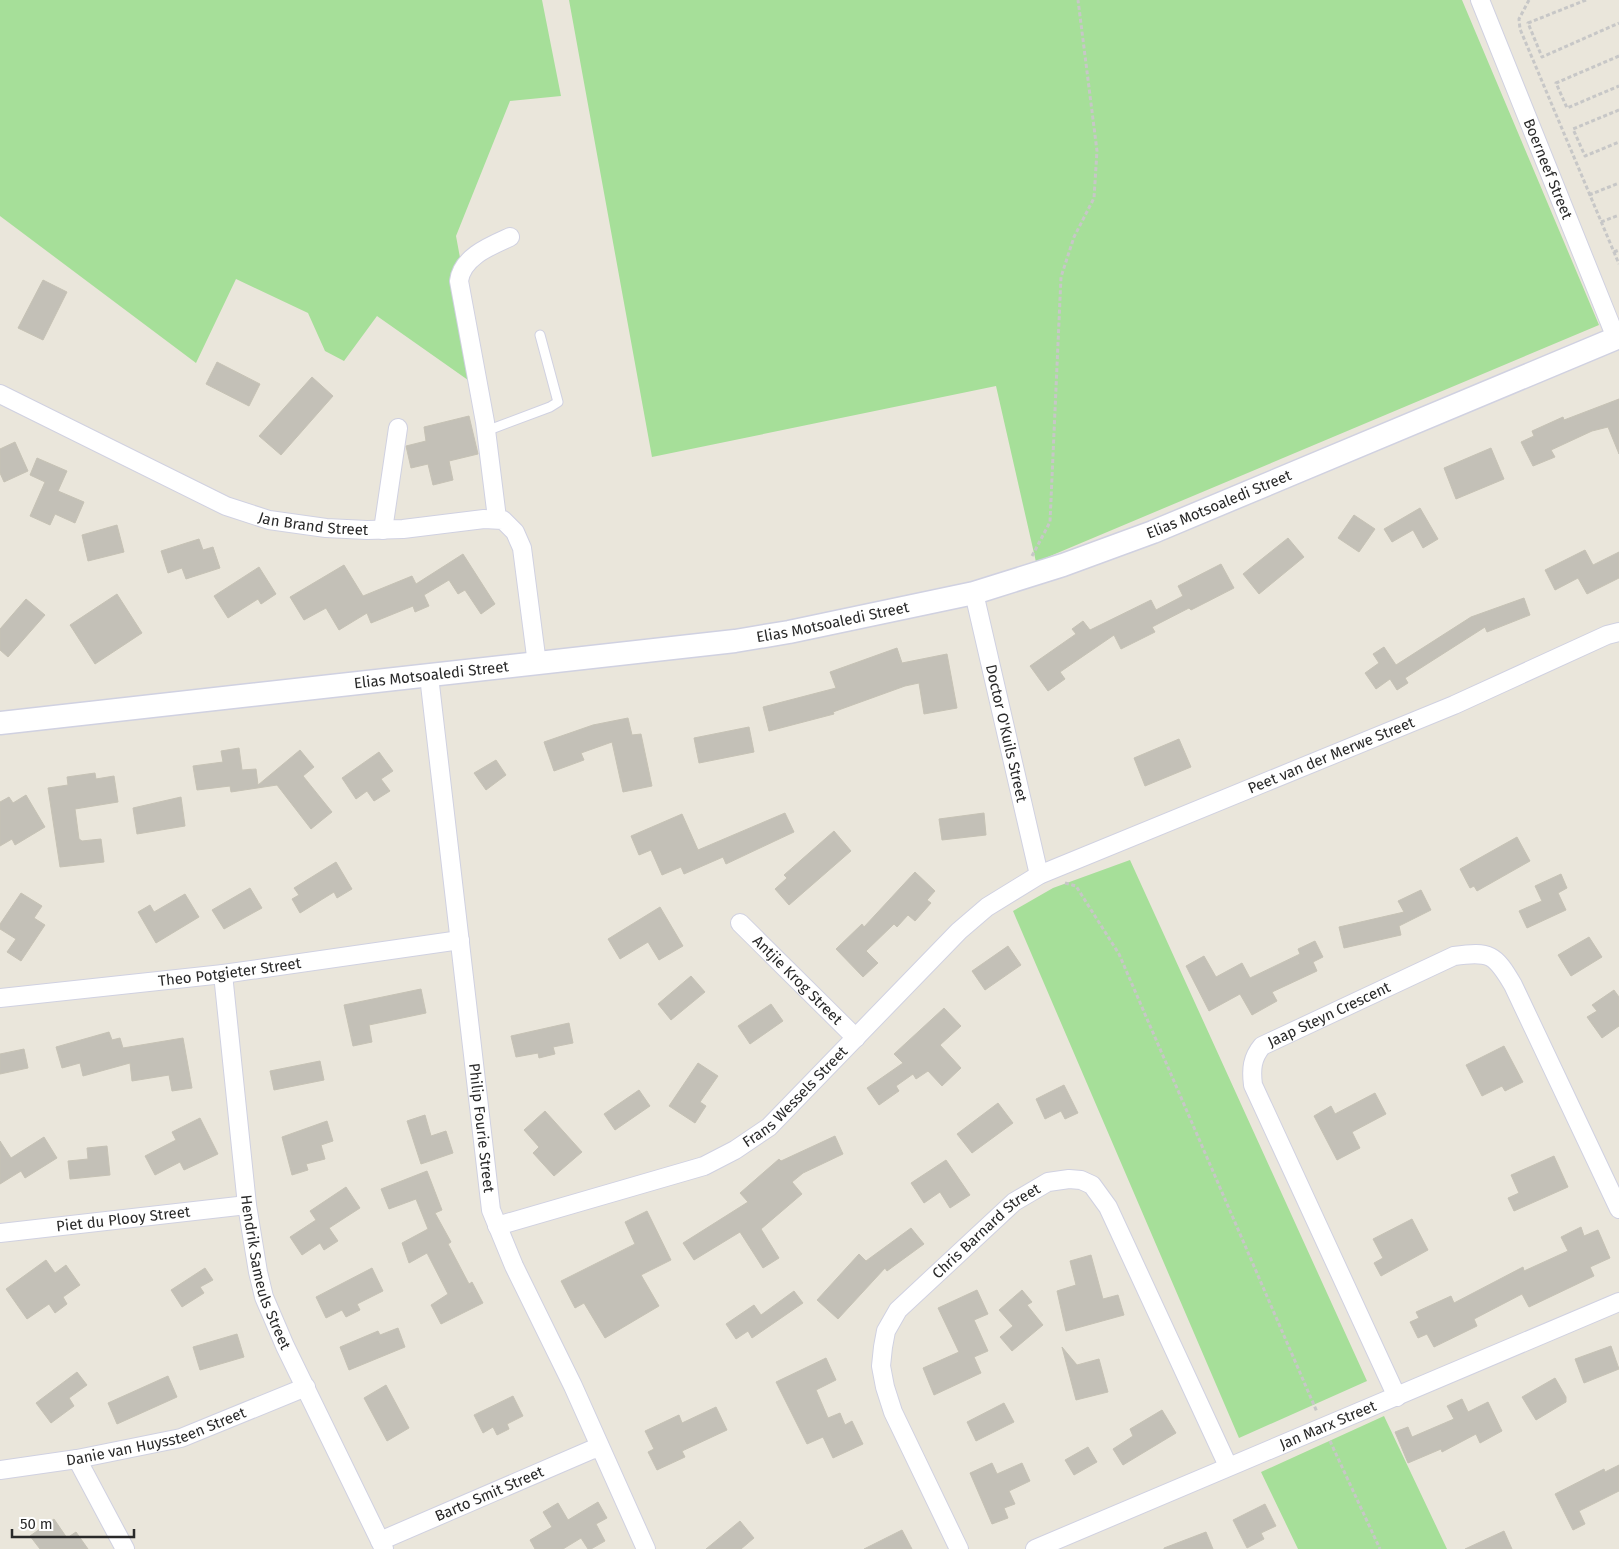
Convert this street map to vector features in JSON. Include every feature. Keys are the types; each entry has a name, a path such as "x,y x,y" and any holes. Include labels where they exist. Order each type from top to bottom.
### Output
{"street":[{"name":"Boerneef Street","path":"1480,0 1618,338"},
{"path":"510,237 480,251 469,262 459,279 486,431 497,518 510,526 522,548 538,664"},
{"name":"Elias Motsoaledi Street","path":"0,723 734,641 789,632 974,593 1153,532 1618,338"},
{"name":"Jan Brand Street","path":"0,394 226,506 269,520 326,528 383,530 497,518"},
{"path":"383,530 398,428"},
{"name":"Doctor O'Kuils Street","path":"974,593 1039,874"},
{"name":"Peet van der Merwe Street","path":"1039,874 1454,705 1607,635 1619,632"},
{"name":"Philip Fourie Street","path":"430,676 489,1196 497,1226 533,1308 573,1386 599,1448 646,1549"},
{"name":"Frans Wessels Street","path":"497,1226 676,1175 721,1158 769,1127 959,930 987,907 1039,874"},
{"name":"Antjie Krog Street","path":"740,923 856,1038"},
{"name":"Theo Potgieter Street","path":"0,998 223,974 460,940"},
{"name":"Jaap Steyn Crescent","path":"1397,1397 1253,1085 1251,1069 1255,1054 1262,1046 1454,956 1477,953 1489,954 1502,966 1513,985 1619,1209"},
{"name":"Hendrik Sameuls Street","path":"223,974 247,1206 264,1297 382,1545"},
{"name":"Chris Barnard Street","path":"959,1549 894,1412 885,1387 881,1366 886,1331 898,1310 1014,1202 1048,1182 1069,1179 1081,1180 1092,1185 1108,1207 1228,1466"},
{"name":"Piet du Plooy Street","path":"0,1234 247,1206"},
{"name":"Jan Marx Street","path":"1035,1549 1619,1302"},
{"name":"Danie van Huyssteen Street","path":"0,1470 77,1459 181,1438 306,1387"},
{"name":"Barto Smit Street","path":"382,1545 599,1448"},
{"path":"77,1459 125,1549"}],"lane":[{"path":"486,431 550,407 558,402 540,335"}],"path":[{"path":"1020,578 1050,522 1061,277 1074,237 1094,198 1097,152 1078,0"},
{"path":"1530,0 1519,19 1520,29 1619,264"},
{"path":"1586,0 1528,23 1542,57 1619,23"},
{"path":"1619,56 1556,83 1567,108 1619,86"},
{"path":"1619,110 1574,129 1585,156 1619,142"},
{"path":"1589,195 1619,183"},
{"path":"1601,222 1619,215"},
{"path":"1614,252 1619,250"},
{"path":"1039,874 1076,886 1119,954 1323,1427 1380,1549"}],"green space":[{"path":"0,0 542,0 561,96 510,101 456,236 485,392 377,316 344,361 325,351 308,313 236,279 196,363 0,216"},
{"path":"569,0 1462,0 1599,325 1036,562 996,386 652,457"},
{"path":"1130,860 1367,1381 1239,1438 1013,911 1053,888"},
{"path":"1384,1416 1447,1549 1298,1549 1261,1472"}],"building":[{"path":"43,280 67,292 43,340 18,328"},
{"path":"217,362 260,384 249,406 206,384"},
{"path":"312,377 333,396 281,455 259,436"},
{"path":"1619,399 1619,454 1608,427 1592,431 1551,450 1555,457 1533,466 1521,442 1534,436 1532,431 1563,417 1564,420"},
{"path":"469,416 478,454 449,461 453,480 433,485 428,464 411,468 406,446 426,441 424,427"},
{"path":"15,442 28,471 4,482 0,473 0,449"},
{"path":"1491,448 1504,479 1456,499 1444,468"},
{"path":"37,458 67,471 58,491 84,502 75,523 55,514 50,525 30,516 45,482 30,475"},
{"path":"1420,508 1438,539 1423,548 1413,530 1392,542 1384,529"},
{"path":"1354,515 1375,529 1359,552 1338,538"},
{"path":"117,525 124,552 88,561 82,535"},
{"path":"1288,538 1304,557 1259,594 1243,574"},
{"path":"199,539 203,550 213,547 220,568 186,579 182,568 168,573 161,551"},
{"path":"1585,550 1593,565 1619,552 1619,578 1587,594 1578,578 1555,590 1545,570"},
{"path":"463,554 495,604 481,614 465,590 458,594 449,580 424,595 429,606 415,612 413,606 371,623 367,613 339,630 326,608 304,620 290,597 344,565 363,596 412,576 416,584"},
{"path":"1221,564 1234,588 1152,627 1155,632 1121,649 1114,635 1060,672 1065,679 1048,691 1030,666 1076,634 1072,629 1083,621 1090,630 1151,600 1156,610 1183,596 1178,586"},
{"path":"259,567 276,594 261,604 258,599 228,618 214,596"},
{"path":"117,594 142,633 95,664 70,625"},
{"path":"1524,598 1530,615 1487,632 1485,627 1405,678 1408,683 1397,690 1390,679 1376,689 1365,673 1379,663 1373,654 1384,647 1396,665 1471,617"},
{"path":"26,599 45,615 8,657 0,650 0,629"},
{"path":"897,648 902,663 947,654 957,708 924,714 919,683 905,686 833,712 834,714 769,731 763,707 836,688 830,672"},
{"path":"628,718 632,735 641,734 652,786 623,792 612,742 581,753 584,760 554,771 544,742 593,725"},
{"path":"749,727 754,752 699,763 694,738"},
{"path":"1179,739 1191,767 1145,786 1134,758"},
{"path":"239,748 242,770 256,769 258,785 300,750 314,767 303,776 332,812 311,829 277,785 231,792 230,786 197,790 193,766 223,762 221,751"},
{"path":"379,752 393,771 381,779 390,791 374,801 367,791 356,799 342,778"},
{"path":"496,760 506,775 486,790 474,773"},
{"path":"95,773 96,779 114,776 118,802 75,809 79,839 82,841 101,839 104,862 60,867 48,788 68,785 67,777"},
{"path":"26,795 45,827 15,845 12,839 0,846 0,802 9,797 13,803"},
{"path":"181,797 185,826 137,834 133,808"},
{"path":"785,813 794,832 726,864 723,857 684,874 681,867 662,875 651,850 639,855 631,836 682,814 698,850"},
{"path":"984,813 986,835 942,840 939,819"},
{"path":"834,831 851,851 789,905 775,889 787,878 784,875"},
{"path":"1517,837 1530,861 1477,891 1474,886 1470,888 1460,869"},
{"path":"336,862 352,889 337,898 334,892 300,913 292,899 299,895 294,888"},
{"path":"915,872 935,891 927,900 931,903 915,921 908,915 897,927 894,924 866,951 878,963 863,977 836,949 862,924 864,927"},
{"path":"1561,874 1567,888 1558,893 1566,910 1527,928 1519,911 1542,901 1535,886"},
{"path":"250,888 262,908 224,929 212,910"},
{"path":"1421,890 1431,910 1399,926 1401,935 1344,948 1339,927 1404,912 1398,901"},
{"path":"21,893 42,906 34,918 45,925 21,961 7,952 16,939 0,929 0,924"},
{"path":"185,894 199,917 156,943 138,912 150,905 154,912"},
{"path":"660,907 683,946 659,960 648,942 620,959 608,939"},
{"path":"1589,937 1602,957 1571,976 1558,955"},
{"path":"1315,941 1323,957 1313,962 1317,971 1272,992 1277,1001 1252,1015 1240,994 1209,1011 1186,966 1204,956 1216,977 1242,963 1250,978 1300,954 1298,949"},
{"path":"1008,946 1021,965 985,990 972,971"},
{"path":"691,976 705,992 671,1020 658,1004"},
{"path":"421,989 426,1013 369,1025 372,1042 353,1046 344,1005"},
{"path":"1614,990 1619,997 1619,1026 1602,1038 1587,1017 1597,1011 1592,1005"},
{"path":"771,1004 783,1021 750,1044 738,1026"},
{"path":"944,1008 961,1026 940,1045 961,1068 942,1086 928,1071 916,1079 913,1074 896,1086 899,1091 879,1105 867,1088 903,1063 894,1054"},
{"path":"569,1023 573,1043 553,1047 555,1054 539,1058 538,1053 516,1057 511,1036"},
{"path":"109,1032 112,1040 120,1038 123,1048 183,1038 192,1088 172,1091 169,1075 132,1081 130,1063 83,1076 80,1063 62,1068 56,1047"},
{"path":"1504,1046 1523,1082 1505,1091 1502,1086 1482,1096 1466,1065"},
{"path":"24,1049 28,1068 0,1074 0,1054"},
{"path":"320,1061 324,1080 274,1090 270,1071"},
{"path":"698,1063 718,1076 700,1102 706,1106 695,1123 669,1106"},
{"path":"1064,1085 1078,1113 1065,1119 1061,1111 1045,1119 1036,1099"},
{"path":"639,1090 650,1106 615,1130 604,1114"},
{"path":"1375,1093 1386,1114 1352,1132 1360,1148 1337,1160 1314,1116 1331,1106 1335,1114"},
{"path":"998,1103 1013,1123 972,1153 957,1134"},
{"path":"545,1111 582,1152 554,1176 533,1153 539,1147 524,1130"},
{"path":"425,1115 431,1136 446,1131 453,1153 421,1164 407,1121"},
{"path":"200,1118 218,1154 184,1170 180,1162 155,1175 145,1156 176,1140 172,1132"},
{"path":"327,1121 333,1141 321,1145 325,1159 306,1164 308,1170 292,1175 282,1137"},
{"path":"835,1136 843,1154 803,1173 792,1182 802,1194 761,1229 779,1258 763,1268 740,1232 694,1260 683,1243 748,1202 740,1193 779,1159 781,1161"},
{"path":"44,1137 57,1158 25,1178 21,1171 0,1184 0,1141 11,1158"},
{"path":"107,1146 110,1175 70,1179 68,1161 88,1159 87,1148"},
{"path":"1554,1156 1568,1187 1514,1211 1508,1198 1519,1193 1511,1175"},
{"path":"946,1160 970,1195 950,1208 940,1192 924,1203 911,1183"},
{"path":"427,1171 442,1210 435,1213 451,1242 448,1244 469,1284 472,1282 483,1303 441,1324 431,1305 448,1294 427,1253 409,1263 402,1243 428,1229 416,1199 389,1209 381,1189"},
{"path":"346,1187 360,1208 329,1228 338,1241 324,1250 320,1243 302,1255 290,1237 316,1220 310,1211"},
{"path":"647,1211 671,1260 641,1275 659,1306 605,1338 584,1303 575,1308 561,1281 635,1244 625,1222"},
{"path":"1412,1219 1428,1250 1381,1276 1374,1263 1383,1258 1373,1239"},
{"path":"1581,1227 1584,1236 1598,1230 1610,1258 1590,1267 1594,1276 1529,1307 1522,1294 1474,1319 1477,1326 1434,1347 1427,1334 1418,1338 1410,1322 1419,1318 1416,1312 1451,1296 1454,1303 1523,1267 1524,1271 1568,1251 1561,1237"},
{"path":"911,1228 924,1244 887,1271 885,1268 838,1319 817,1300 859,1254 866,1261"},
{"path":"1091,1255 1103,1299 1118,1295 1124,1315 1066,1331 1057,1291 1076,1285 1070,1261"},
{"path":"46,1260 55,1273 66,1265 80,1285 63,1297 67,1304 55,1313 49,1304 27,1319 6,1289"},
{"path":"205,1268 213,1280 200,1287 204,1293 182,1307 171,1290"},
{"path":"372,1268 383,1291 357,1304 360,1310 346,1317 342,1310 326,1318 316,1297"},
{"path":"977,1290 988,1314 974,1320 988,1351 974,1357 981,1373 934,1395 923,1368 959,1352 938,1308"},
{"path":"1022,1290 1032,1302 1027,1305 1043,1325 1012,1351 1000,1337 1013,1326 999,1310"},
{"path":"794,1291 803,1303 752,1338 748,1331 736,1339 726,1324 754,1305 761,1315"},
{"path":"398,1328 405,1347 349,1370 340,1347 378,1331 380,1335"},
{"path":"237,1334 244,1357 200,1370 193,1347"},
{"path":"1611,1346 1619,1369 1584,1383 1575,1359"},
{"path":"1062,1347 1077,1365 1099,1359 1108,1392 1076,1400"},
{"path":"826,1358 836,1380 816,1390 828,1418 840,1413 845,1425 852,1421 863,1444 833,1458 823,1437 807,1444 776,1382"},
{"path":"77,1372 87,1385 69,1398 74,1406 51,1423 36,1403"},
{"path":"168,1376 177,1397 117,1424 108,1403"},
{"path":"1555,1378 1566,1397 1566,1402 1536,1420 1522,1397"},
{"path":"386,1385 409,1428 387,1441 364,1398"},
{"path":"513,1396 523,1416 507,1424 509,1429 497,1435 493,1427 483,1433 474,1415"},
{"path":"1462,1399 1468,1412 1488,1402 1502,1431 1480,1443 1476,1434 1442,1452 1441,1449 1408,1463 1395,1432 1408,1427 1412,1437 1454,1419 1447,1406"},
{"path":"1004,1403 1014,1422 976,1441 967,1422"},
{"path":"716,1407 727,1430 682,1451 685,1457 657,1470 648,1452 654,1449 645,1431 679,1415 682,1423"},
{"path":"1162,1410 1176,1433 1123,1465 1113,1449 1133,1436 1130,1429"},
{"path":"1088,1447 1097,1462 1074,1475 1065,1460"},
{"path":"992,1463 997,1474 1022,1463 1030,1481 1009,1491 1015,1504 1004,1508 1008,1518 992,1524 970,1473"},
{"path":"1619,1465 1619,1491 1579,1511 1585,1524 1573,1530 1555,1494 1604,1469 1605,1472"},
{"path":"598,1502 607,1518 596,1524 605,1541 591,1549 588,1549 581,1538 563,1549 535,1549 530,1540 552,1527 543,1512 558,1503 568,1520"},
{"path":"1265,1504 1276,1526 1261,1533 1264,1539 1247,1548 1233,1520"},
{"path":"54,1519 67,1538 76,1532 88,1549 40,1549 30,1536"},
{"path":"740,1521 754,1538 741,1549 706,1549"},
{"path":"902,1530 912,1549 864,1549"},
{"path":"1504,1531 1512,1549 1465,1549"},
{"path":"1206,1532 1213,1549 1164,1549 1164,1548"}]}
